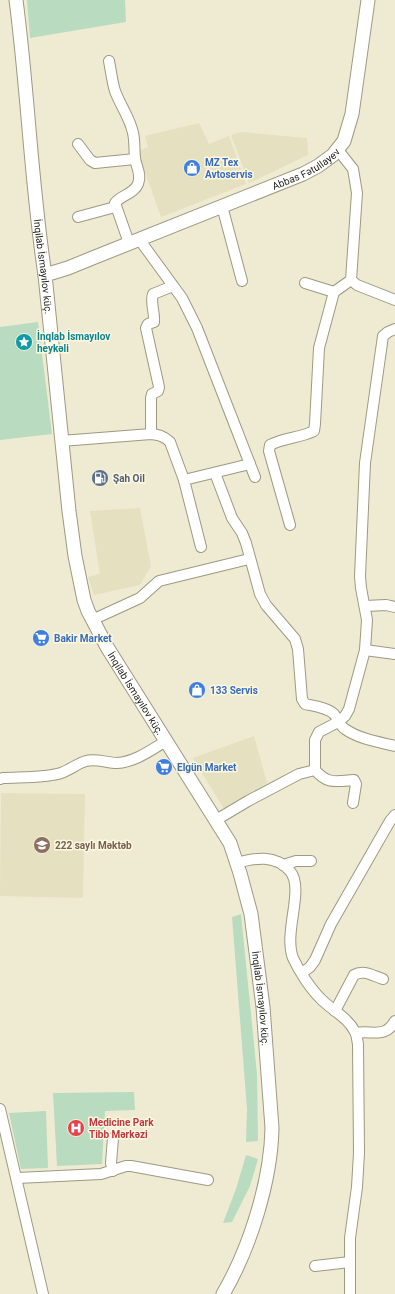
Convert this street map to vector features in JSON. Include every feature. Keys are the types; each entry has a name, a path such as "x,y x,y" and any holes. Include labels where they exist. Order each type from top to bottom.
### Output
{"main road":[{"path":"9,0 19,23"},
{"name":"İnqilab İsmayılov küç.","path":"16,0 61,441 78,574 84,600 92,620 107,647 230,843 251,914 263,1007 272,1142 267,1175 252,1227 241,1258 223,1294"},
{"name":"Abbas Fətullayev","path":"45,275 68,268 303,174 326,161 338,150 344,141 352,114 368,0"}],"street":[{"path":"109,61 116,91 133,134 135,159 140,178 138,186 133,191 118,199 115,206 134,242 182,298 197,328 255,476"},
{"path":"78,144 90,160 95,163 135,159"},
{"path":"338,150 353,169 357,193 351,280"},
{"path":"78,217 115,206"},
{"path":"222,206 242,281"},
{"path":"290,525 269,451 270,445 275,442 307,435 314,431 319,348 334,292 351,280"},
{"path":"351,280 358,285 395,300"},
{"path":"305,283 334,292"},
{"path":"151,434 151,398 152,394 158,391 159,387 146,328 148,324 154,322 153,294 173,286"},
{"path":"353,803 356,784 354,780 330,781 322,777 315,770 315,740 319,732 338,722 345,716 349,708 366,650 368,620 360,576 365,463 383,336 395,329"},
{"path":"61,441 151,434 166,438 170,442 184,480 201,547"},
{"path":"184,480 250,464"},
{"path":"215,472 232,518 242,533 246,543 249,559 260,594 266,605 295,639 298,649 302,699 305,704 329,711 334,714 338,722 345,729 360,736 395,746"},
{"path":"92,620 140,598 159,581 249,559"},
{"path":"365,606 386,605 395,607"},
{"path":"366,650 395,654"},
{"path":"0,779 51,775 74,768 86,761 93,760 104,762 124,762 132,760 166,741"},
{"path":"216,820 299,774 315,770"},
{"path":"302,973 315,960 331,924 390,821 395,815"},
{"path":"236,863 254,858 268,858 283,865 290,871 294,879 295,889 290,935 290,947 293,956 302,973 320,998 351,1026 356,1033 358,1044 359,1153 357,1187 350,1238 350,1294"},
{"path":"283,865 296,861 311,861"},
{"path":"335,1011 354,975 359,972 365,972 383,979"},
{"path":"356,1033 382,1033 388,1031 395,1022"},
{"path":"0,1109 43,1294"},
{"path":"113,1138 111,1163 113,1171"},
{"path":"17,1178 101,1174 130,1166 208,1180"},
{"path":"316,1266 350,1262"}],"shaded area":[{"name":"MZ Tex Avtoservis","path":"199,123 209,144 229,136 246,184 161,217 138,152 148,147 145,136"},
{"path":"241,132 307,138 308,155 249,183 231,135"},
{"path":"140,508 151,566 140,585 94,595 88,577 100,574 90,511"},
{"path":"254,736 267,783 224,809 193,758"},
{"name":"222 saylı Məktəb","path":"1,793 85,794 83,898 0,896"}],"green space":[{"path":"27,0 125,0 126,22 30,38"},
{"path":"38,322 52,434 0,440 0,327"},
{"path":"241,914 257,1074 258,1141 246,1142 247,1109 232,917"},
{"path":"134,1092 135,1110 105,1111 102,1164 57,1166 53,1093"},
{"path":"46,1111 48,1168 21,1169 9,1113"},
{"path":"246,1155 258,1159 250,1186 232,1222 223,1223 236,1189"}],"place":[{"name":"MZ Tex Avtoservis","path":"192,168"},
{"name":"İnqlab İsmayılov heykəli","path":"24,342"},
{"name":"Şah Oil","path":"100,478"},
{"name":"Bakir Market","path":"41,638"},
{"name":"133 Servis","path":"197,690"},
{"name":"Elgün Market","path":"164,767"},
{"name":"222 saylı Məktəb","path":"42,845"},
{"name":"Medicine Park Tibb Mərkəzi","path":"76,1128"}]}
